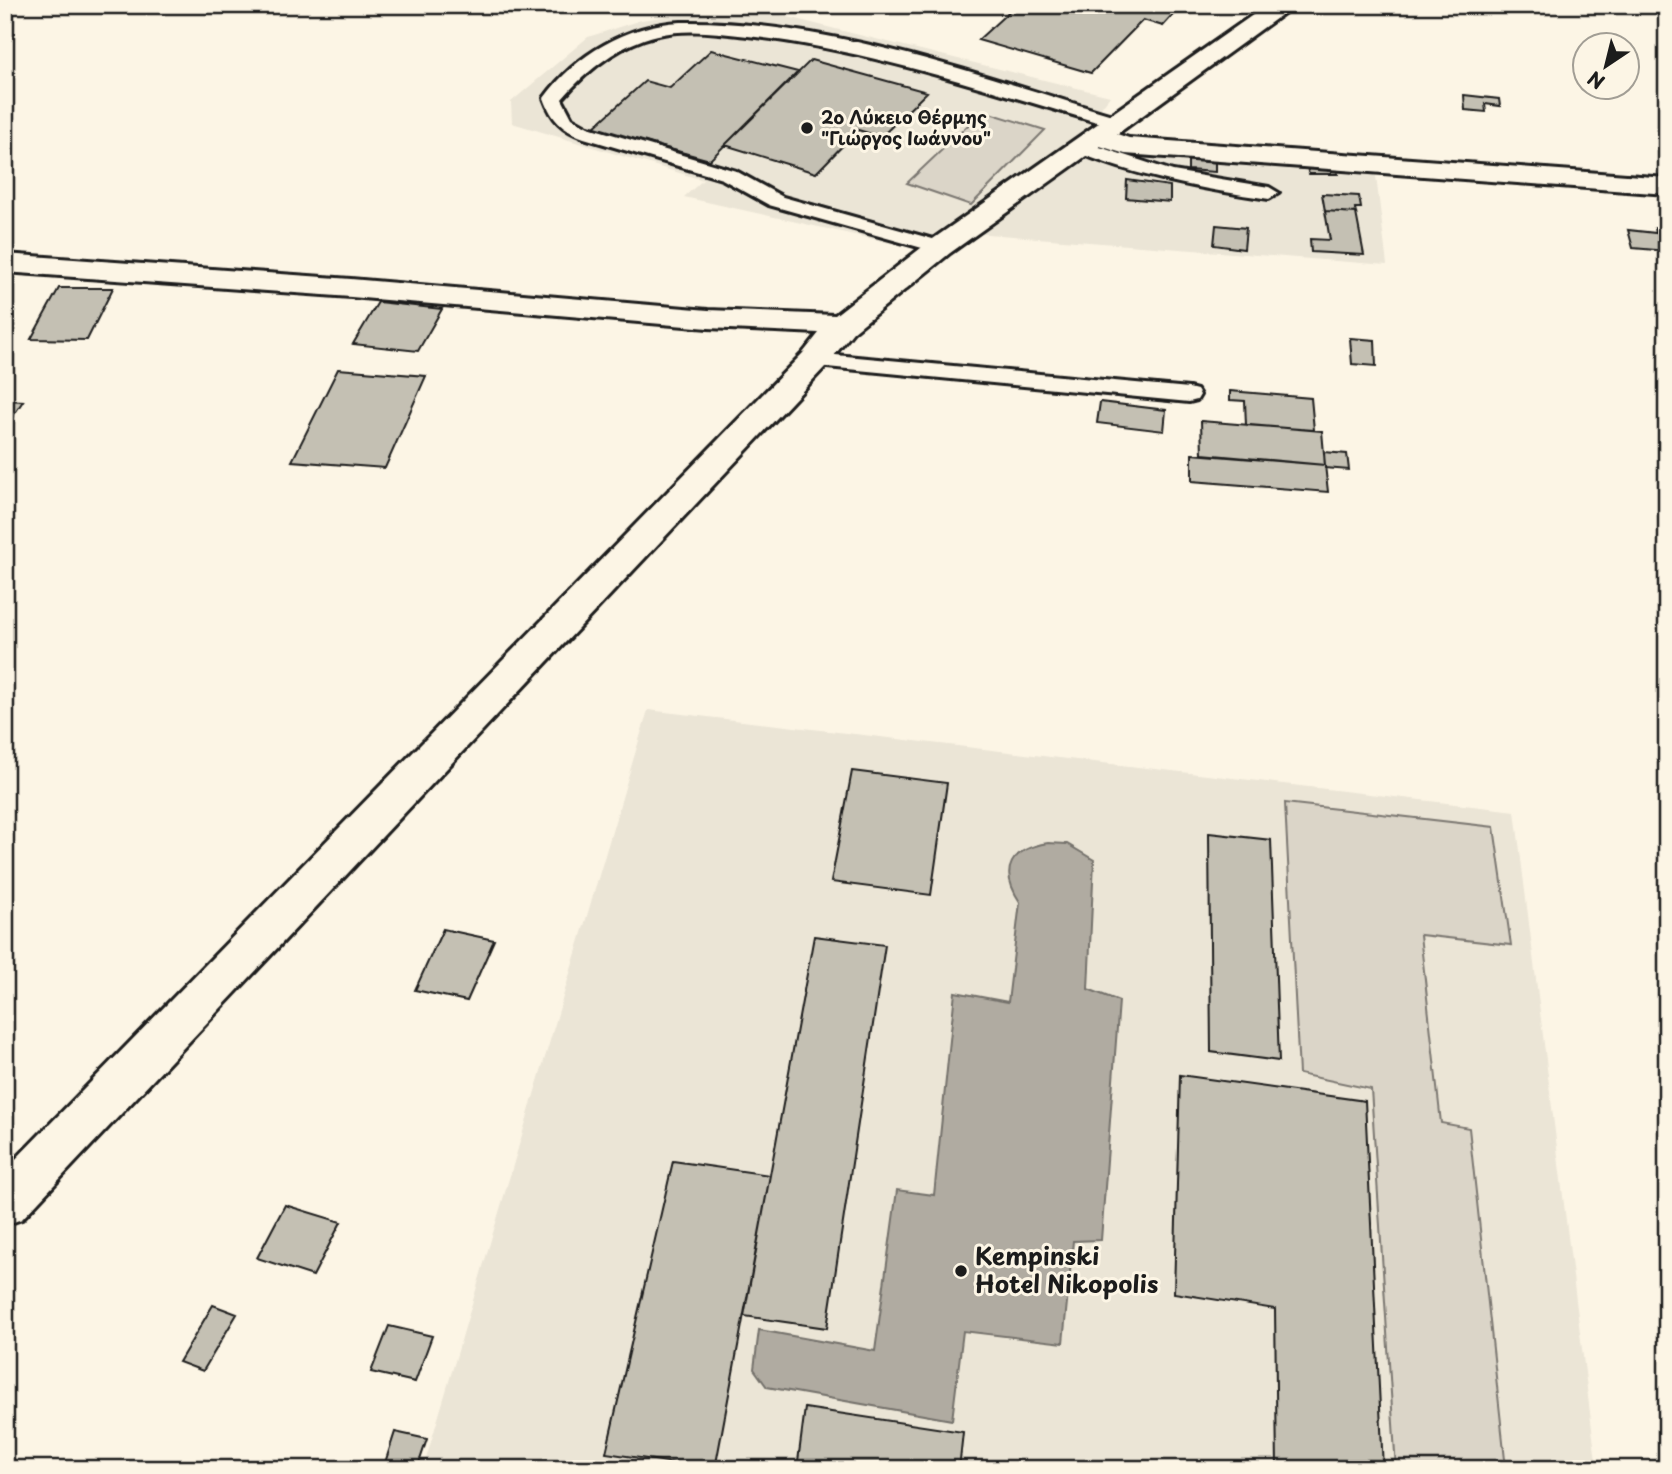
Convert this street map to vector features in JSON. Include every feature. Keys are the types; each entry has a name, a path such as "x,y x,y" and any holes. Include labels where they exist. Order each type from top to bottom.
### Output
{"street":[{"path":"5,1203 814,360 842,325 940,247 1283,5"},
{"path":"1098,135 1125,146 1667,186"},
{"path":"5,263 351,288 708,319 842,325"}],"lane":[{"path":"940,247 775,201 729,175 590,134 570,126 560,118 553,98 573,75 618,42 655,30 694,26 808,38 1098,135 1109,159 1169,178 1269,193"},
{"path":"814,360 1189,396"}],"shaded area":[{"name":"2ο Λύκειο Θέρμης \"Γιώργος Ιωάννου\"","path":"753,8 1110,96 1082,133 913,248 684,197 703,180 512,123 511,102 588,37 641,20 698,12 745,15"},
{"path":"983,111 1045,130 971,205 907,183"},
{"path":"1097,147 1375,168 1387,265 974,233"},
{"path":"648,710 1515,811 1597,1469 423,1469"},
{"path":"1285,803 1494,827 1511,945 1420,935 1441,1123 1469,1128 1506,1469 1396,1469 1371,1089 1299,1074"},
{"path":"1048,843 1067,844 1094,860 1088,989 1119,1001 1101,1240 1073,1241 1063,1343 963,1331 952,1420 767,1387 754,1369 759,1330 875,1351 897,1190 934,1195 955,992 1008,1002 1020,902 1013,890 1009,870 1012,862 1025,850"}],"building":[{"path":"1016,5 1182,5 1163,26 1143,20 1091,73 978,40"},
{"path":"711,50 798,72 710,160 593,128 645,81 670,88"},
{"path":"811,60 927,92 881,137 858,130 816,173 725,145"},
{"path":"1464,95 1499,99 1500,106 1485,104 1486,112 1465,110"},
{"path":"1188,158 1215,160 1215,172 1188,170"},
{"path":"1307,168 1336,168 1338,174 1309,174"},
{"path":"1127,180 1170,186 1170,202 1126,198"},
{"path":"1322,194 1359,196 1361,208 1355,208 1356,213 1325,211"},
{"path":"1325,211 1356,213 1364,255 1311,252 1310,239 1330,240"},
{"path":"1216,225 1246,228 1244,249 1214,245"},
{"path":"1655,228 1667,229 1667,251 1633,248 1628,230 1656,233"},
{"path":"59,288 113,288 87,340 31,339"},
{"path":"378,302 442,309 418,351 353,344"},
{"path":"1350,338 1375,340 1376,366 1352,364"},
{"path":"338,369 426,376 385,468 292,461"},
{"path":"1230,391 1311,398 1314,430 1246,425 1245,401 1230,400"},
{"path":"5,400 23,401 5,428"},
{"path":"1100,402 1166,410 1164,431 1097,423"},
{"path":"1201,421 1322,431 1325,465 1202,454"},
{"path":"1324,452 1347,454 1349,470 1325,468"},
{"path":"1192,454 1325,465 1328,492 1192,481"},
{"path":"852,771 947,783 931,895 831,882"},
{"path":"1209,833 1271,840 1279,1061 1211,1052"},
{"path":"443,929 494,940 467,1001 415,990"},
{"path":"814,936 885,945 827,1328 744,1316"},
{"path":"1180,1075 1365,1101 1383,1469 1277,1469 1275,1309 1174,1293"},
{"path":"673,1161 770,1175 715,1469 606,1453"},
{"path":"285,1205 341,1222 313,1276 257,1258"},
{"path":"213,1305 237,1314 203,1371 179,1362"},
{"path":"389,1326 432,1336 415,1382 371,1372"},
{"path":"805,1408 963,1432 959,1469 797,1469"},
{"path":"395,1432 427,1439 417,1469 383,1469"}],"place":[{"name":"2ο Λύκειο Θέρμης \"Γιώργος Ιωάννου\"","path":"807,128"},
{"name":"Kempinski Hotel Nikopolis","path":"961,1271"}]}
